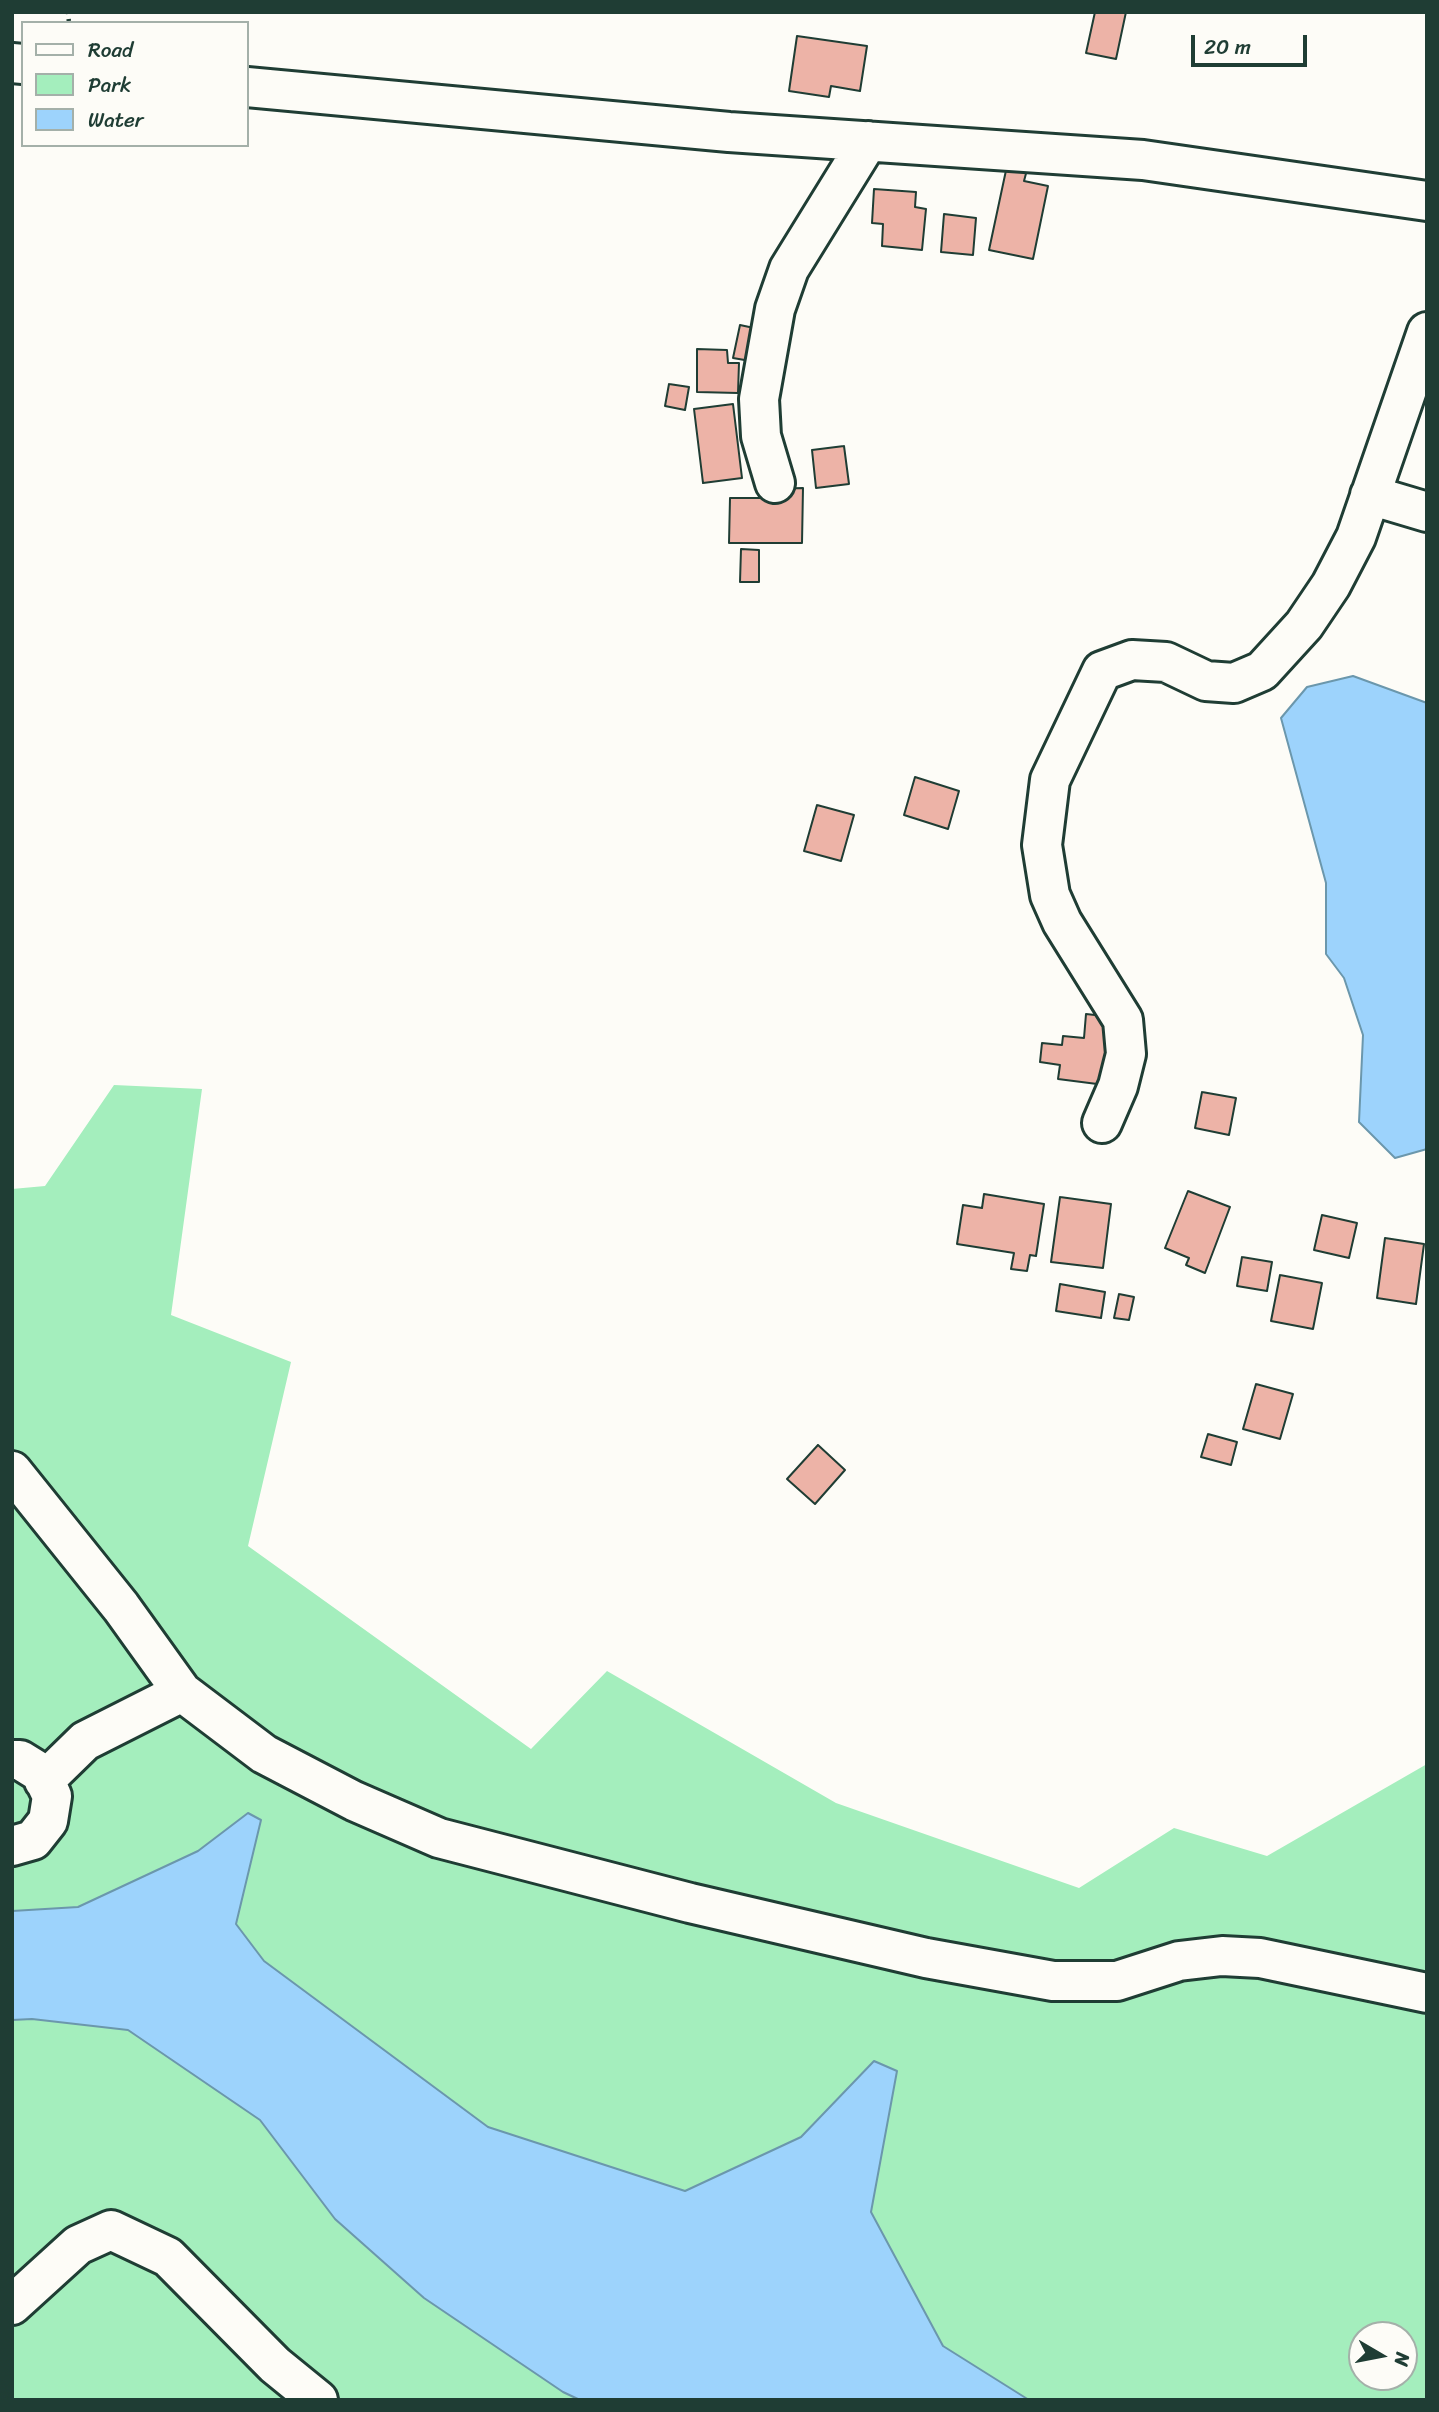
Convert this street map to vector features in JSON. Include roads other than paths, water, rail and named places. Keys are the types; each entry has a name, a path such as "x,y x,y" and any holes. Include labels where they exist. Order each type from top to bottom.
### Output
{"street":[{"path":"248,87 729,132 1143,160 1427,201"},
{"path":"775,483 761,436 759,399 775,309 789,269 868,141"},
{"path":"1102,1123 1118,1086 1125,1054 1123,1020 1062,922 1050,895 1042,845 1050,780 1102,671 1132,660 1166,662 1206,681 1234,683 1262,671 1304,625 1331,585 1356,537 1427,332"},
{"path":"1370,495 1427,512"},
{"path":"12,1471 121,1606 182,1692 264,1754 354,1801 439,1838 690,1903 926,1958 1053,1981 1117,1981 1179,1961 1222,1956 1260,1958 1427,1993"},
{"path":"44,1781 85,1741 182,1692"},
{"path":"12,1760 20,1760 41,1773 52,1796 48,1821 33,1840 12,1846"},
{"path":"12,2305 78,2245 111,2230 168,2257 275,2365 318,2400"}],"water":[{"path":"1353,676 1427,703 1427,1149 1395,1158 1359,1122 1363,1035 1344,978 1326,954 1326,883 1281,718 1307,687"},
{"path":"248,1813 261,1820 236,1924 264,1961 488,2127 685,2191 801,2137 874,2061 897,2071 871,2212 943,2346 1029,2400 580,2400 563,2392 424,2298 335,2219 260,2120 128,2030 32,2019 12,2020 12,1911 78,1907 198,1851"}]}
